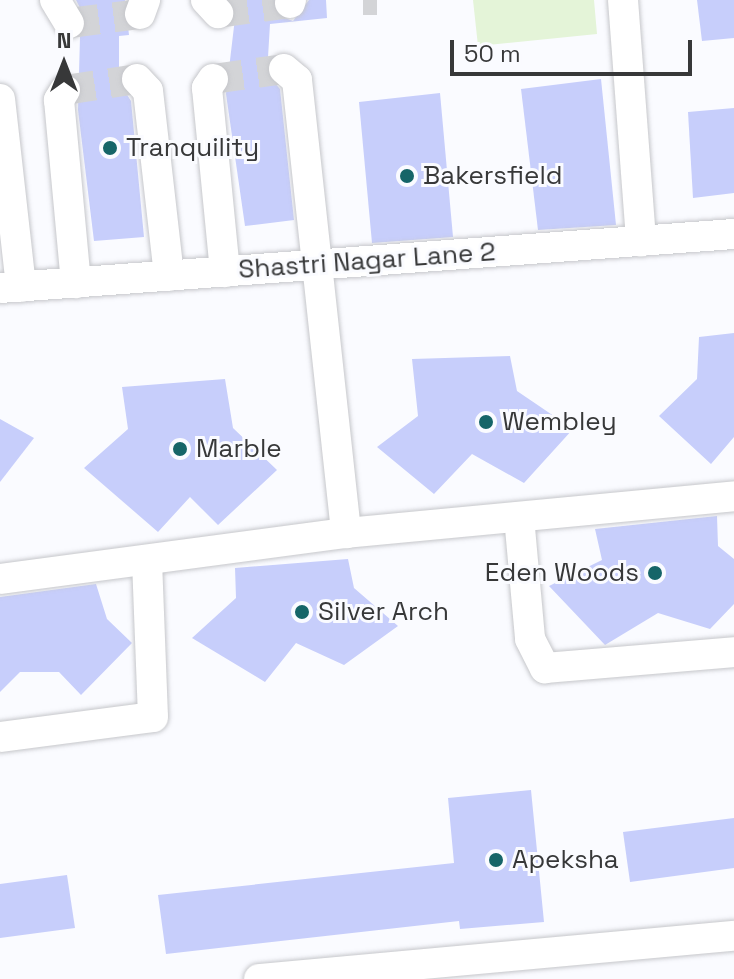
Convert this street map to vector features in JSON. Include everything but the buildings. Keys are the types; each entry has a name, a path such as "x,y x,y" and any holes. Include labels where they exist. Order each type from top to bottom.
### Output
{"street":[{"path":"623,0 641,241"},
{"path":"284,69 297,80 314,265 346,533"},
{"path":"137,79 148,91 169,276"},
{"path":"213,79 207,88 225,272"},
{"path":"65,90 59,100 76,283"},
{"path":"0,99 10,288"},
{"name":"Shastri Nagar Lane 2","path":"10,288 734,234"},
{"path":"0,579 346,533 734,496"},
{"path":"519,517 530,639 545,668 734,652"},
{"path":"0,737 153,717 147,560"},
{"path":"259,979 734,936"}],"green space":[{"path":"473,0 594,0 597,34 478,46"}],"tunnel":[{"path":"363,0 377,0"},
{"path":"218,13 290,3"},
{"path":"69,23 140,14"},
{"path":"213,79 284,69"},
{"path":"65,90 137,79"}],"place":[{"name":"Tranquility","path":"110,148"},
{"name":"Bakersfield","path":"407,176"},
{"name":"Wembley","path":"486,422"},
{"name":"Marble","path":"180,449"},
{"name":"Eden Woods","path":"655,573"},
{"name":"Silver Arch","path":"302,612"},
{"name":"Apeksha","path":"496,860"}]}
